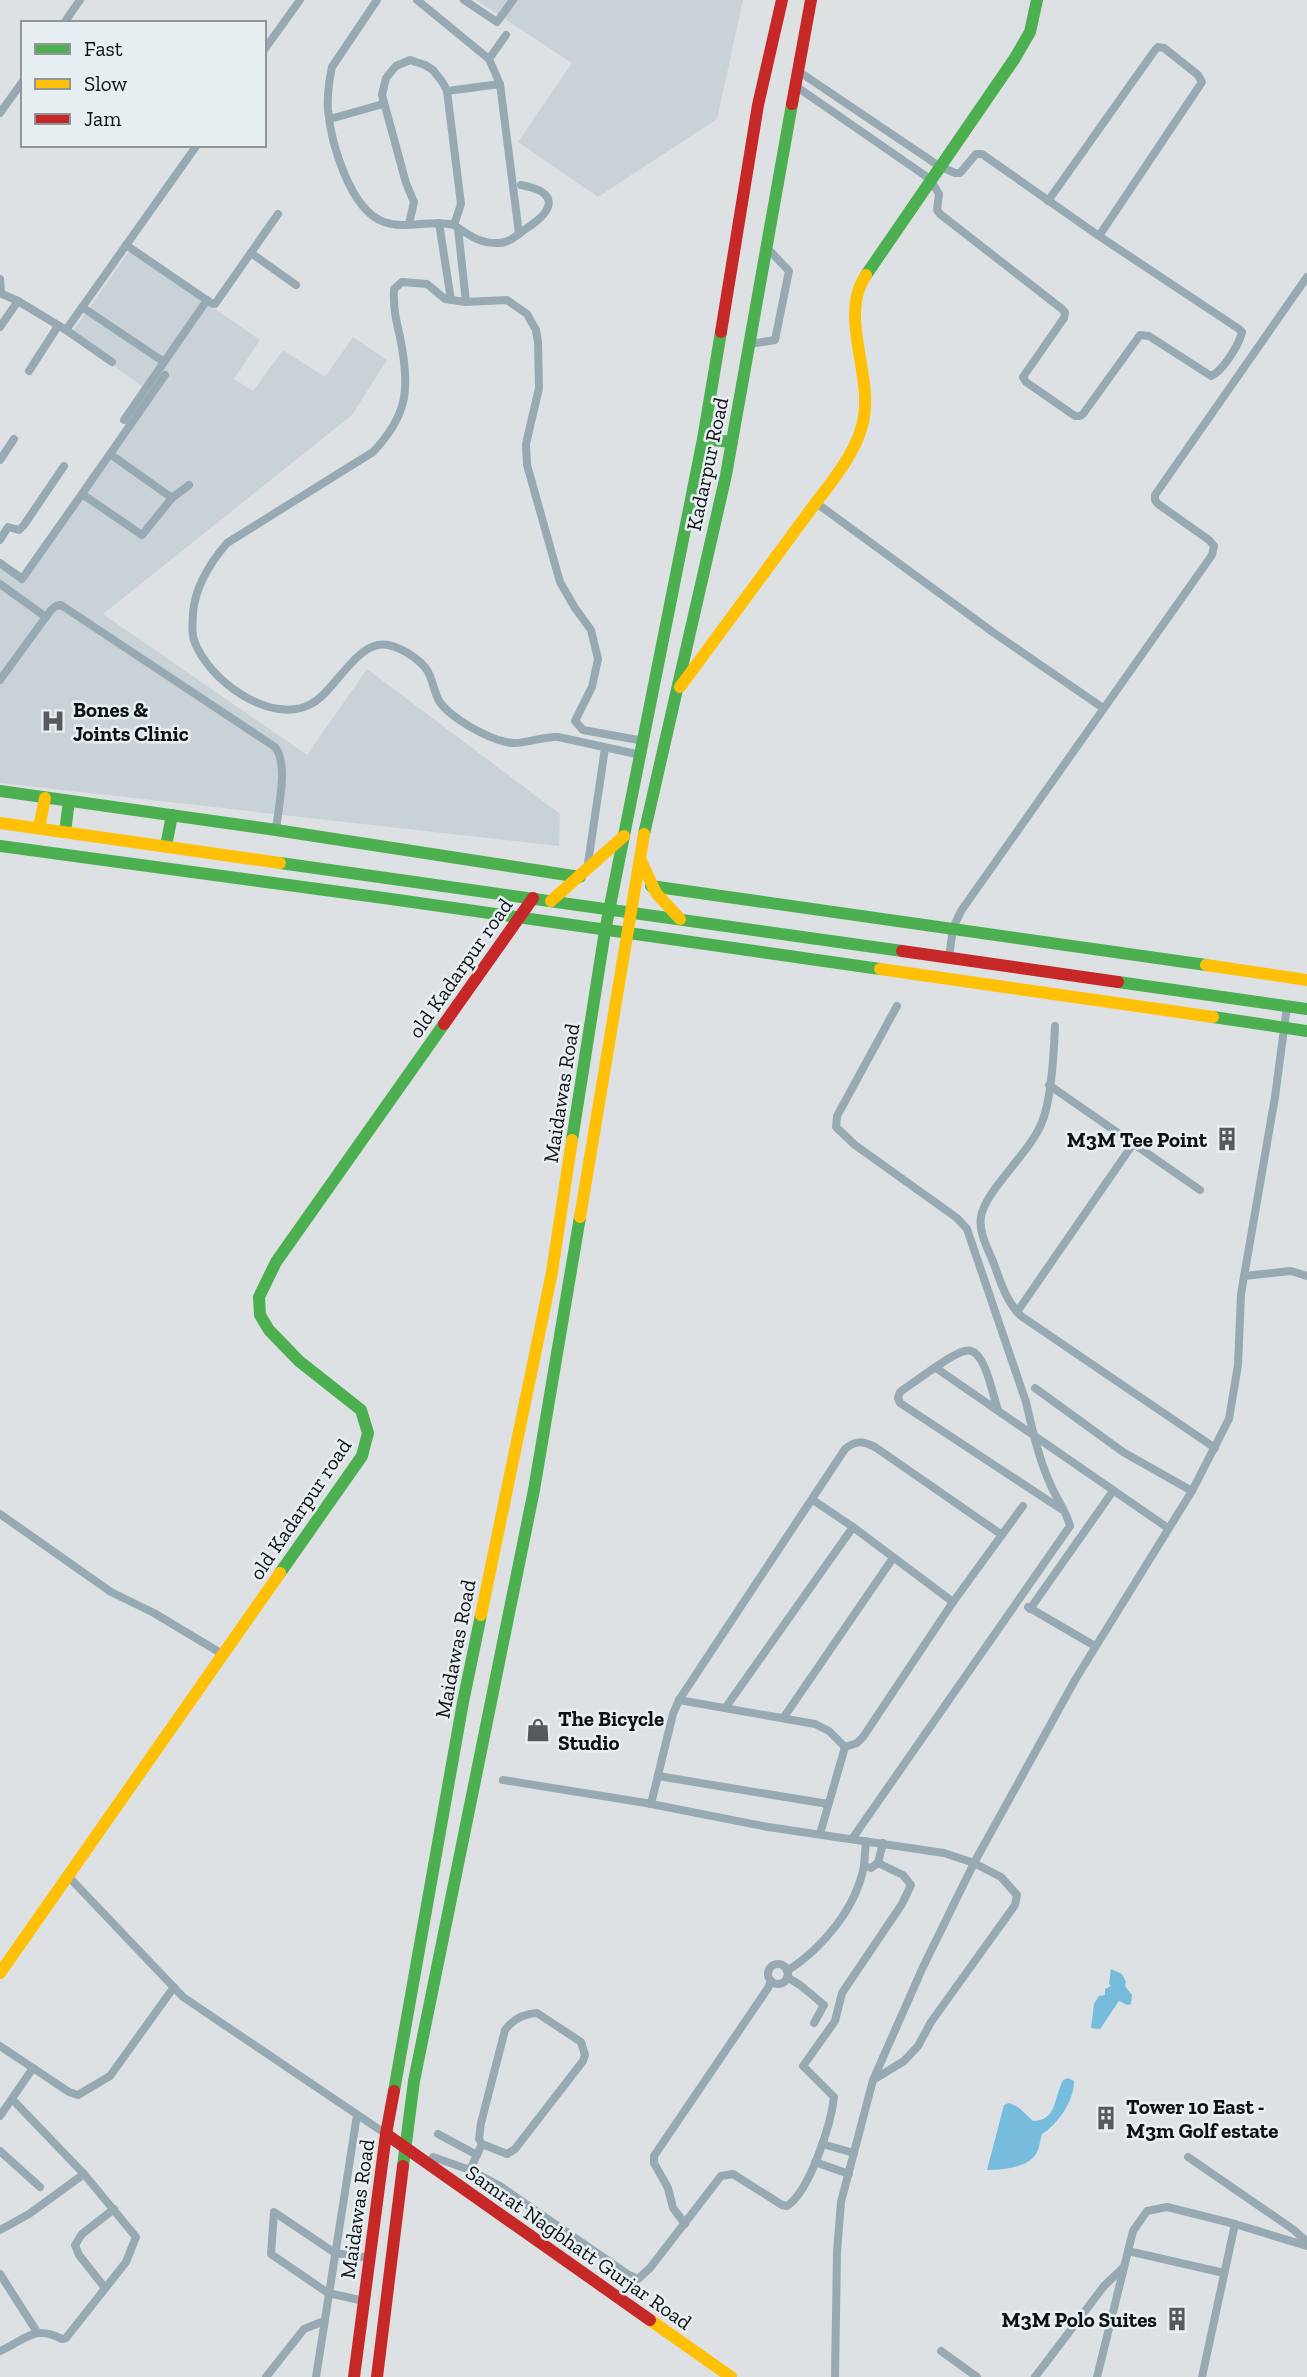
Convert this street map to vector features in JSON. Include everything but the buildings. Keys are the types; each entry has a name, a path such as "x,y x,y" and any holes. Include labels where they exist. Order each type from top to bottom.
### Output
{"street":[{"path":"65,21 80,0"},
{"path":"266,47 300,0"},
{"path":"377,0 332,67 328,92 330,119 338,154 359,203 370,214 386,223 439,223 456,227 471,238 484,242 507,242 538,221 550,205 546,194 540,189 521,185"},
{"path":"417,0 489,59 500,84 519,234"},
{"path":"464,0 497,22 513,0"},
{"name":"Kadarpur Road","path":"605,931 703,439 758,105 782,0"},
{"name":"Kadarpur Road","path":"627,933 640,857 675,693 732,442 811,0"},
{"path":"675,693 850,450 863,424 865,402 856,305 859,285 1026,40 1037,0"},
{"path":"489,59 506,34"},
{"path":"1048,201 1154,50 1164,48 1198,75 1202,82 1099,236"},
{"path":"409,224 414,202 383,104 382,89 386,78 396,66 410,61 433,70 439,75 447,91 461,204 456,227 466,302"},
{"path":"797,88 930,179 939,194 937,210 940,214 1065,312 1023,377 1077,417 1083,414 1140,335 1149,336 1211,376 1218,372 1241,336 1239,329 979,153 960,173 939,166 798,71"},
{"path":"0,113 21,84"},
{"path":"447,91 500,84"},
{"path":"832,112 841,99"},
{"path":"330,119 383,104"},
{"path":"877,142 885,130"},
{"path":"29,371 82,307 196,147"},
{"path":"126,245 212,304 278,214"},
{"path":"439,223 451,300"},
{"path":"750,345 775,340 789,271 767,248"},
{"path":"251,253 296,285"},
{"path":"949,957 953,928 968,901 1214,551 1209,540 1158,504 1155,500 1157,491 1307,277"},
{"path":"0,279 1,293 62,328 112,362"},
{"path":"641,755 549,737 523,743 508,743 481,733 439,701 428,670 391,646 371,648 362,653 315,703 303,708 274,709 245,696 208,666 192,636 194,601 208,569 227,543 373,452 398,420 407,388 393,314 394,289 402,282 427,285 445,299 466,302 507,300 527,314 536,330 538,388 526,444 527,466 560,582 591,630 596,649 597,667 593,687 575,720 583,730 644,741"},
{"path":"124,420 207,300"},
{"path":"0,327 18,301"},
{"path":"82,307 164,362"},
{"path":"0,563 22,579 165,375"},
{"path":"0,460 15,439"},
{"path":"703,439 732,442"},
{"path":"110,454 172,498"},
{"path":"0,540 8,527 19,530 24,525 64,466"},
{"path":"82,494 142,535 172,498 189,485"},
{"path":"815,502 1102,708"},
{"path":"0,584 46,617"},
{"path":"0,680 46,617 56,606 61,605 275,747 281,754 282,766 276,830"},
{"path":"583,873 607,749"},
{"path":"0,792 583,873"},
{"path":"40,828 45,798"},
{"path":"65,832 69,801"},
{"path":"166,846 172,816"},
{"path":"0,822 1307,1009"},
{"path":"551,901 624,835"},
{"path":"0,846 1307,1031"},
{"path":"640,857 651,886 680,919"},
{"path":"651,886 1307,980"},
{"name":"old Kadarpur road","path":"0,1973 362,1456 369,1439 369,1422 361,1410 275,1340 262,1322 258,1304 276,1262 533,898"},
{"name":"Maidawas Road","path":"354,2377 387,2134 463,1702 552,1272 605,931"},
{"name":"Maidawas Road","path":"377,2377 414,2081 534,1490 627,933"},
{"path":"852,1839 1070,1526 1049,1482 1026,1402 967,1229 957,1218 855,1145 836,1126 837,1116 897,1006"},
{"path":"835,2377 837,2252 841,2202 873,2080 923,1967 974,1863 1095,1646 1192,1491 1229,1419 1236,1385 1241,1294 1287,1006"},
{"path":"1055,1026 1044,1119 1037,1134 986,1204 980,1219 982,1232 1006,1296 1017,1312 1214,1448"},
{"path":"1049,1085 1200,1190"},
{"path":"1017,1312 1133,1144"},
{"path":"1244,1276 1291,1271 1307,1276"},
{"path":"998,1410 982,1362 975,1353 963,1351 900,1392 898,1398 900,1403 1064,1511"},
{"path":"936,1368 1168,1528"},
{"path":"1035,1388 1123,1452 1192,1491"},
{"path":"652,1804 673,1714 679,1700 845,1449 852,1443 862,1441 874,1447 1002,1535"},
{"path":"1030,1609 1113,1490"},
{"path":"813,1500 953,1602"},
{"path":"845,1747 857,1743 863,1737 953,1602 1023,1506"},
{"path":"0,1514 111,1592 224,1655"},
{"path":"726,1707 853,1527"},
{"path":"784,1717 893,1558"},
{"path":"1019,1600 1095,1646"},
{"path":"679,1700 815,1724 829,1731 845,1747"},
{"path":"820,1834 845,1747"},
{"path":"658,1776 828,1804"},
{"path":"503,1780 652,1804 768,1827 944,1853 974,1863 1001,1877 1017,1895 1015,1905 931,2022 918,2046 904,2062 873,2080"},
{"path":"771,1981 780,1984 787,1974 825,1940 852,1900 861,1879 866,1841"},
{"path":"864,1866 871,1868 878,1863 883,1843"},
{"path":"433,2157 470,2170 509,2192 634,2278 641,2277 650,2268 721,2176 733,2174 787,2206 805,2184 815,2162 830,2122 834,2097 803,2066 835,2021 842,1993 902,1904 911,1885 904,1875 878,1863"},
{"path":"67,1875 183,1997 387,2134"},
{"path":"685,2224 673,2208 668,2188 654,2163 654,2156 768,1988 771,1981 768,1972 774,1965 780,1964 787,1974 824,2005 814,2023"},
{"path":"0,2046 78,2095 110,2076 174,1987"},
{"path":"470,2170 482,2144 479,2136 481,2123 505,2030 520,2016 537,2012 581,2042 585,2055 583,2061 515,2149 507,2154 482,2144"},
{"path":"1,2113 33,2068"},
{"path":"0,2351 37,2332 46,2331 62,2339 66,2338 126,2262 136,2237 84,2174 12,2099"},
{"path":"316,2377 357,2115"},
{"name":"Samrat Nagbhatt Gurjar Road","path":"387,2134 731,2377"},
{"path":"438,2134 477,2155"},
{"path":"822,2144 854,2153"},
{"path":"0,2151 40,2187"},
{"path":"1188,2157 1294,2230 1307,2244"},
{"path":"815,2162 849,2174"},
{"path":"1,2226 29,2214 84,2174"},
{"path":"1097,2377 1133,2231 1147,2211 1167,2207 1307,2244"},
{"path":"105,2288 79,2255 75,2245 82,2234 114,2209"},
{"path":"364,2301 328,2293 271,2253 274,2212 335,2253 370,2258"},
{"path":"1202,2377 1235,2224"},
{"path":"1128,2251 1224,2273"},
{"path":"1035,2377 1104,2286 1124,2267"},
{"path":"0,2274 37,2332"},
{"path":"266,2377 296,2337 311,2325 324,2321"},
{"path":"941,2351 977,2377"}],"shaded area":[{"path":"476,0 743,0 717,119 598,197 518,142 572,63"},
{"path":"130,250 260,340 234,379 253,391 283,350 325,377 353,337 387,360 352,415 103,614 307,755 367,669 560,814 559,846 0,783 0,559 27,576 149,391 70,335"}],"water":[{"path":"1111,1969 1122,1974 1125,1986 1132,1995 1131,2004 1119,2001 1100,2029 1091,2028 1094,2004 1099,1996 1105,1995 1105,1989 1111,1986"},
{"path":"1068,2078 1074,2081 1068,2104 1059,2118 1042,2134 1034,2156 1016,2167 987,2170 1004,2105 1009,2103 1018,2107 1033,2121 1041,2120 1051,2113 1063,2080"}],"traffic: fast":[{"path":"866,275 1015,58 1030,32 1037,0"},
{"path":"644,834 726,475 792,104"},
{"path":"572,1140 605,931 703,439 721,332"},
{"path":"703,439 732,442"},
{"path":"0,791 580,877"},
{"path":"65,832 69,801"},
{"path":"166,846 172,815"},
{"path":"0,846 880,969"},
{"path":"280,863 902,951"},
{"path":"651,886 1206,965"},
{"path":"1118,982 1307,1009"},
{"path":"1213,1017 1307,1031"},
{"path":"280,1573 362,1456 368,1433 361,1410 299,1361 269,1330 260,1315 259,1297 276,1262 444,1024"},
{"path":"403,2166 414,2081 534,1490 580,1217"},
{"path":"394,2091 481,1615"}],"traffic: slow":[{"path":"680,687 838,473 858,438 865,407 855,310 858,292 866,275"},
{"path":"39,828 45,798"},
{"path":"0,823 280,863"},
{"path":"580,1217 644,834"},
{"path":"551,901 624,836"},
{"path":"641,861 656,893 680,919"},
{"path":"1206,965 1307,980"},
{"path":"880,969 1213,1017"},
{"path":"481,1615 552,1272 572,1140"},
{"path":"0,1973 280,1573"},
{"path":"650,2320 731,2377"}],"traffic: jam":[{"path":"721,332 758,105 782,0"},
{"path":"792,104 811,0"},
{"path":"444,1024 533,898"},
{"path":"902,951 1118,982"},
{"path":"354,2377 394,2091"},
{"path":"386,2134 650,2320"},
{"path":"377,2377 403,2166"}],"place":[{"name":"Bones & Joints Clinic","path":"53,721"},
{"name":"M3M Tee Point","path":"1227,1139"},
{"name":"The Bicycle Studio","path":"538,1730"},
{"name":"Tower 10 East - M3m Golf estate","path":"1106,2118"},
{"name":"M3M Polo Suites","path":"1177,2319"}]}
